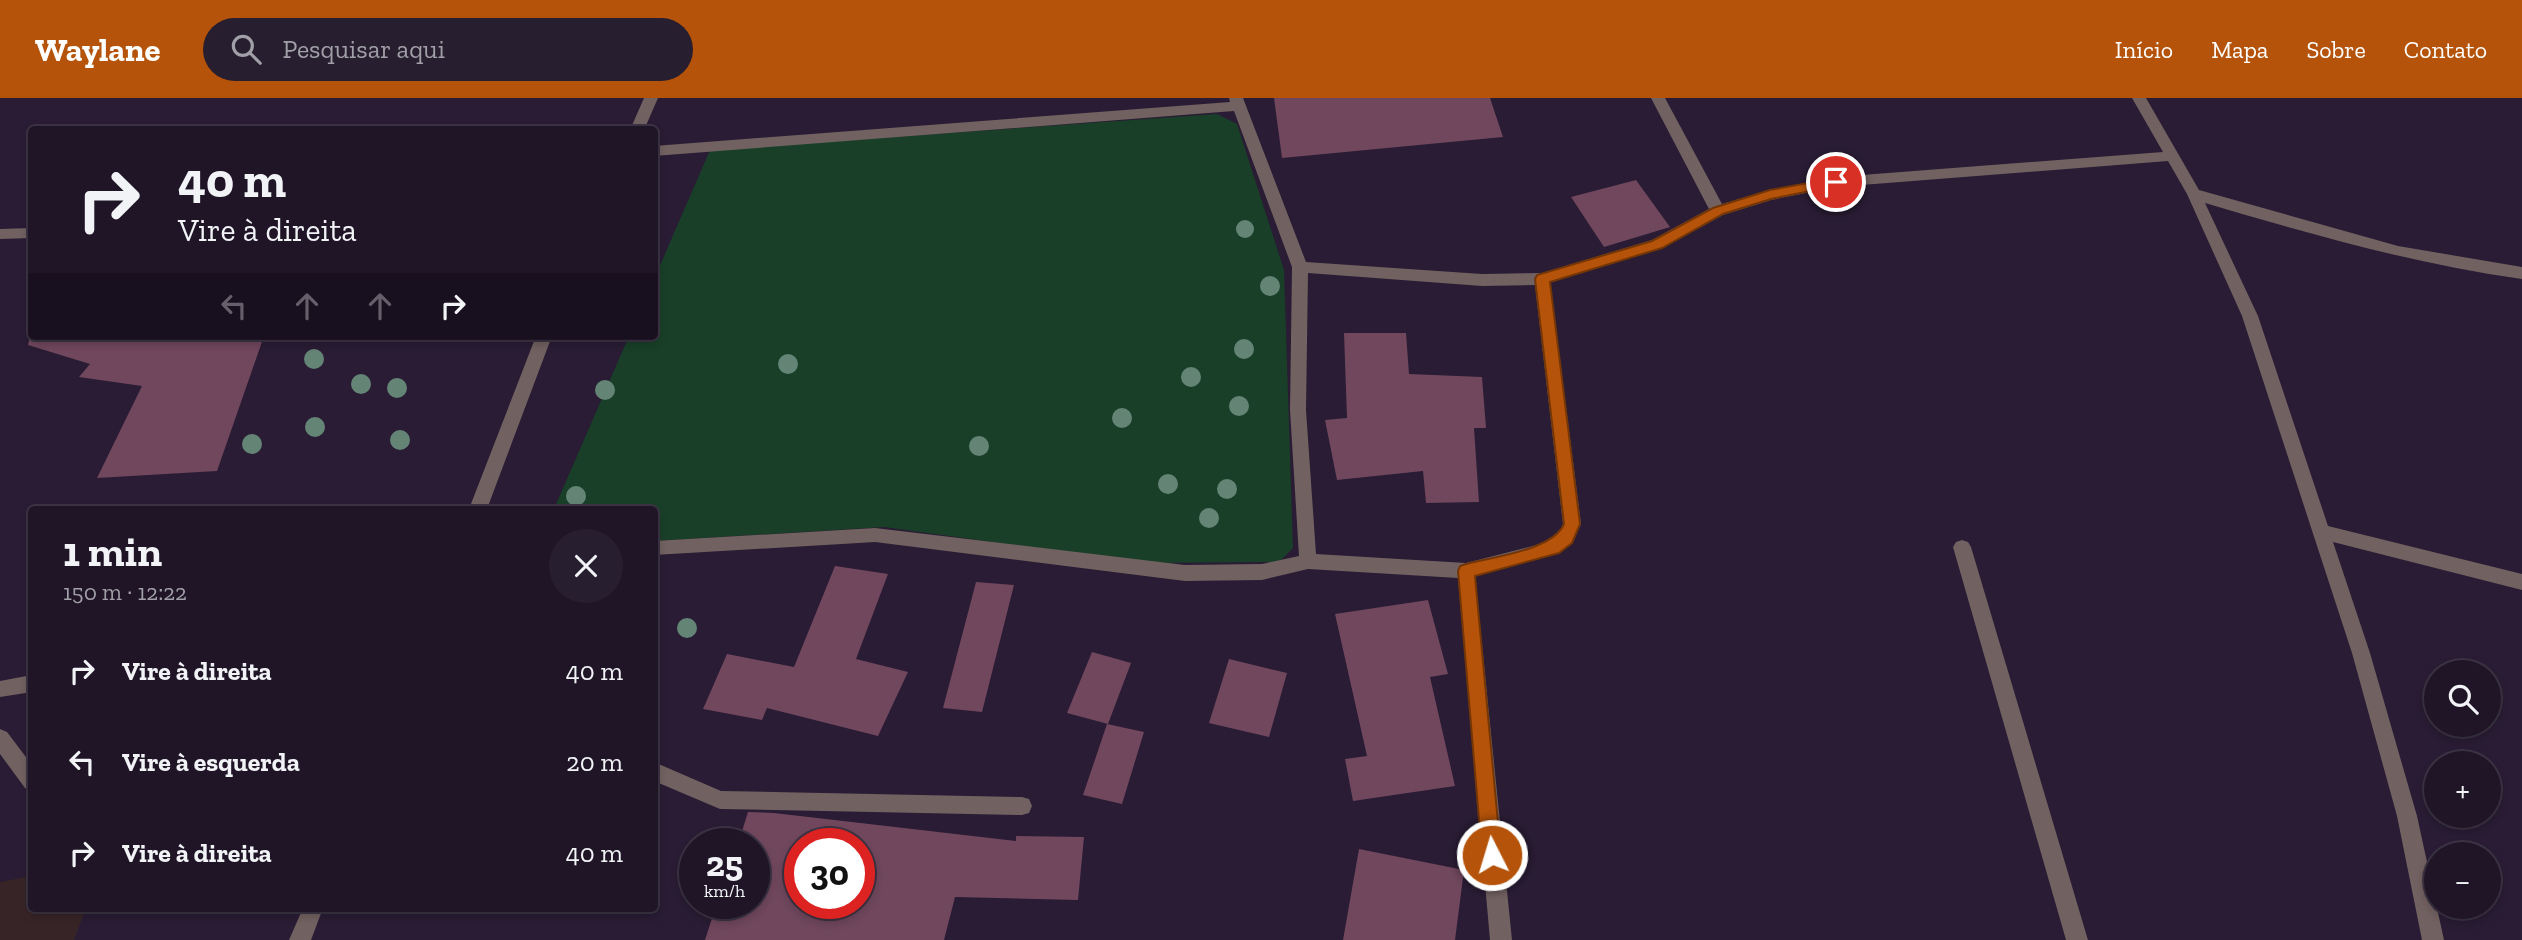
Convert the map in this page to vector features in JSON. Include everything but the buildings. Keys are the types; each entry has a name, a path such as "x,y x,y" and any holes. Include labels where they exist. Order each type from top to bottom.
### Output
{"street":[{"path":"639,126 651,98"},
{"path":"1658,98 1718,211"},
{"path":"2139,98 2194,194 2250,316 2361,653 2407,816 2433,940"},
{"path":"658,151 1238,102 1300,267 1298,410 1308,561"},
{"path":"1300,267 1482,280 1542,279 1657,244 1718,211 1770,195 1836,182 2170,156"},
{"path":"2194,194 2371,245 2462,267 2522,274"},
{"path":"0,234 28,233"},
{"path":"658,548 875,535 1185,573 1262,572 1308,561 1466,571 1553,548 1566,538 1572,524 1542,279"},
{"path":"479,506 542,340"},
{"path":"2323,532 2522,582"},
{"path":"1962,547 2077,940"},
{"path":"1466,571 1501,940"},
{"path":"0,689 28,684"},
{"path":"0,738 28,776"},
{"path":"658,773 720,800 1022,806"},
{"path":"300,940 311,912"}],"shaded area":[{"path":"28,877 28,912 84,912 74,940 0,940 0,882"}],"green space":[{"path":"1217,114 1237,124 1284,270 1293,548 1279,562 1146,563 884,527 658,541 658,506 555,506 627,340 658,340 658,270 710,150"}],"route":[{"path":"1492,855 1466,571 1553,548 1566,538 1572,524 1542,279 1657,244 1718,211 1770,195 1836,182"}]}
